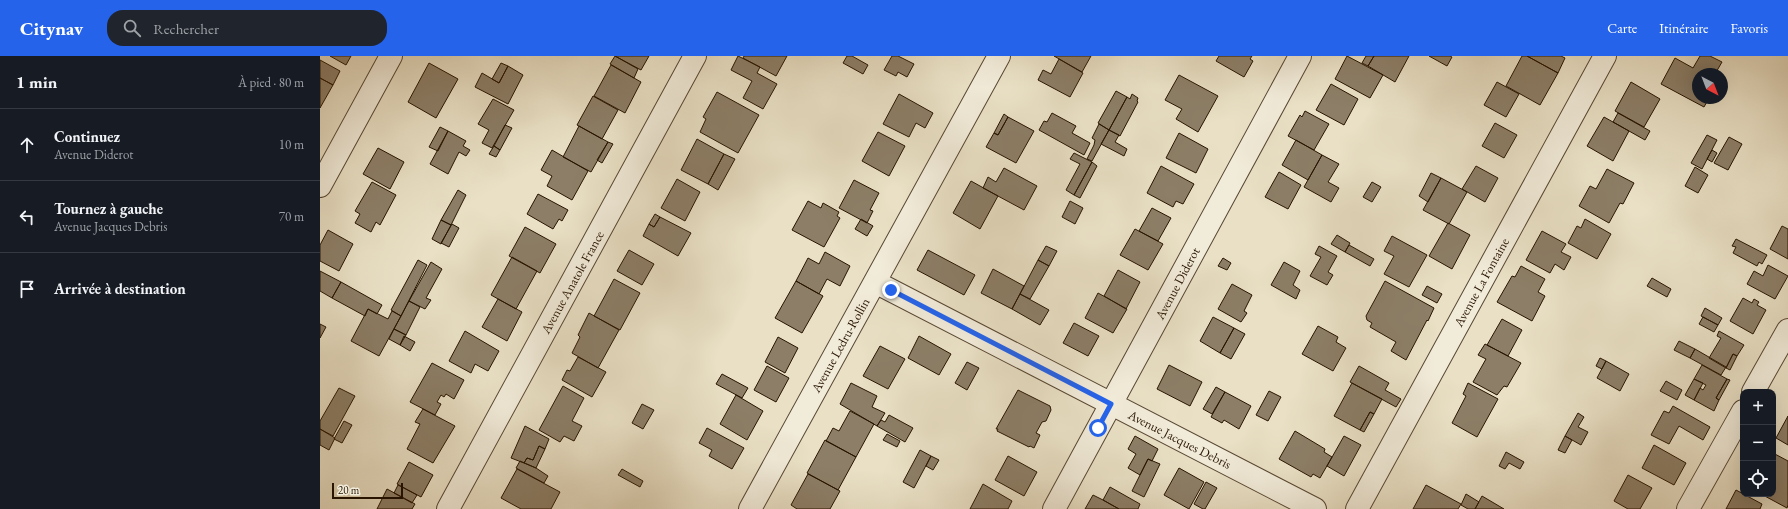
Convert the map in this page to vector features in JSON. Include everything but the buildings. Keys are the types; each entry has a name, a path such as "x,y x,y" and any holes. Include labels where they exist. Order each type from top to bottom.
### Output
{"street":[{"path":"320,186 391,56"},
{"name":"Avenue Anatole France","path":"448,509 695,56"},
{"name":"Avenue Ledru-Rollin","path":"750,509 999,56"},
{"name":"Avenue Diderot","path":"1054,509 1300,56"},
{"name":"Avenue La Fontaine","path":"1357,509 1605,56"},
{"name":"Avenue Jacques Debris","path":"875,282 1315,509"},
{"path":"1755,389 1788,330"},
{"path":"1688,509 1740,416"}],"route":[{"path":"891,290 1111,404 1098,428"}]}
